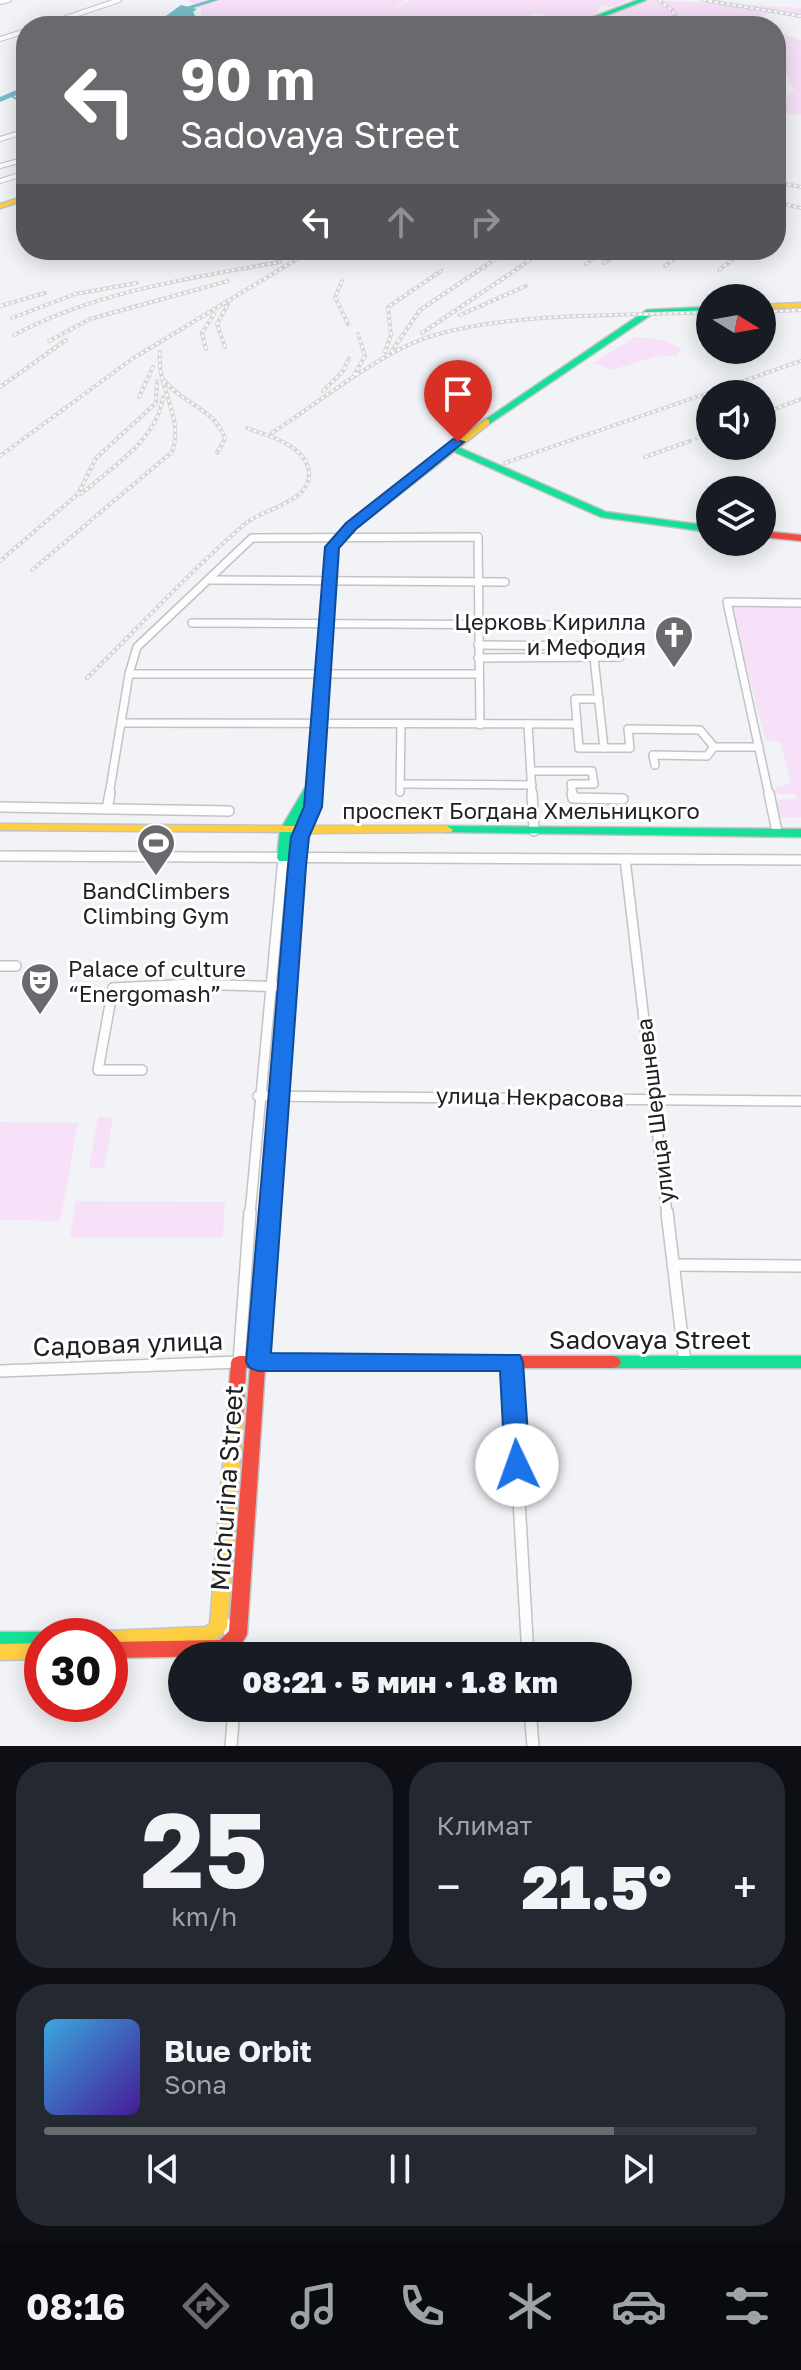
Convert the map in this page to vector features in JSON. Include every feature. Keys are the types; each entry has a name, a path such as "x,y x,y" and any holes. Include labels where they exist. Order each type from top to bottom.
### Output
{"street":[{"path":"0,2 9,0"},
{"path":"72,16 119,0"},
{"path":"589,16 643,0"},
{"path":"776,306 801,305"},
{"path":"258,1362 298,858 300,837 306,830 313,807 316,724 332,547 338,538 451,447 650,312 696,310"},
{"path":"451,447 604,515 696,527"},
{"path":"776,535 801,538"},
{"path":"107,809 129,674 137,647 252,538 478,537 480,725"},
{"path":"208,580 505,582"},
{"path":"777,832 727,602 801,603"},
{"path":"192,623 558,625"},
{"path":"478,645 618,646 620,657 478,658"},
{"path":"594,658 604,748"},
{"path":"129,674 478,674"},
{"path":"599,699 575,699 579,748 630,748 628,729 700,730 714,747"},
{"path":"121,723 577,724"},
{"path":"528,724 534,831"},
{"path":"401,725 400,788 532,785"},
{"path":"714,747 759,747"},
{"path":"655,765 653,755 707,756 714,747"},
{"path":"531,771 592,771 594,784 571,784"},
{"path":"570,771 573,798 623,799"},
{"path":"239,1362 258,1096 286,830 315,782"},
{"path":"0,807 229,811"},
{"name":"проспект Богдана Хмельницкого","path":"0,827 801,833"},
{"path":"0,856 801,860"},
{"name":"улица Шершнева","path":"625,859 685,1363"},
{"path":"0,966 16,966"},
{"path":"142,1070 98,1070 113,988 287,987"},
{"name":"улица Некрасова","path":"258,1096 801,1101"},
{"path":"673,1265 801,1266"},
{"name":"Michurina Street","path":"204,1642 222,1619 239,1362"},
{"name":"Sadovaya Street","path":"258,1362 801,1362"},
{"name":"Садовая улица","path":"0,1371 258,1362"},
{"name":"Michurina Street","path":"234,1640 239,1617 258,1362"},
{"path":"511,1362 527,1642"},
{"name":"Michurina Street","path":"222,1619 230,1623 239,1617"},
{"path":"222,1619 234,1640"},
{"path":"0,1640 24,1640"},
{"path":"128,1640 204,1642"},
{"path":"128,1648 168,1645"},
{"path":"0,1652 24,1651"},
{"path":"231,1746 233,1722"},
{"path":"531,1722 533,1746"}],"shaded area":[{"path":"188,0 405,0 390,11 411,0 629,0 612,7 600,6 589,16 536,13 527,16 201,16 201,9"},
{"path":"651,0 801,8 801,18 745,8 768,14 609,16"},
{"path":"786,35 801,40 801,115 786,114 786,98 794,91 786,72"},
{"path":"635,337 664,340 682,350 676,356 660,355 612,370 593,363"},
{"path":"731,605 801,606 801,817 780,818 777,800 797,799 795,794 775,794 776,787 791,783 781,743 765,739"},
{"path":"98,1117 113,1117 104,1168 89,1168"},
{"path":"0,1122 78,1123 60,1221 0,1220"},
{"path":"76,1201 225,1202 223,1237 70,1237"}],"water":[{"path":"181,5 197,9 193,12 195,16 166,16"}],"waterway":[{"path":"179,16 188,8 216,0"},
{"path":"0,100 16,93"},
{"path":"10,95 16,99"}],"railway":[{"path":"659,0 675,16"},
{"path":"703,0 801,16"},
{"path":"786,184 801,187"},
{"path":"786,204 801,208"},
{"path":"0,456 132,359 295,260"},
{"path":"391,352 420,310 494,260"},
{"path":"497,283 530,260"},
{"path":"586,264 591,260"},
{"path":"604,263 608,260"},
{"path":"665,266 673,260"},
{"path":"719,270 732,260"},
{"path":"14,335 45,320 110,297 280,262"},
{"path":"385,352 391,335 388,307 441,271"},
{"path":"422,333 505,277"},
{"path":"49,341 90,319 228,281"},
{"path":"342,281 335,297 348,324"},
{"path":"12,318 75,294 137,283"},
{"path":"460,315 526,286"},
{"path":"0,306 45,293"},
{"path":"225,347 217,324 228,304"},
{"path":"776,311 801,310"},
{"path":"272,433 373,364 435,335 499,322 696,312"},
{"path":"206,349 202,333 214,314"},
{"path":"354,375 365,356 358,334"},
{"path":"0,387 66,340"},
{"path":"32,570 172,452 175,427 162,378 160,352"},
{"path":"323,391 343,371 349,358"},
{"path":"505,463 801,361"},
{"path":"139,397 153,367"},
{"path":"164,380 221,429 225,439 217,453"},
{"path":"0,561 78,494 96,458 156,403 157,381"},
{"path":"81,494 143,439 159,412 163,397"},
{"path":"776,409 801,399"},
{"path":"87,678 225,541 246,523 285,504 303,491 309,472 301,455 285,443 247,428"},
{"path":"645,457 690,441"}],"traffic: fast":[{"path":"600,16 643,0"},
{"path":"486,422 650,312 696,310"},
{"path":"451,447 604,515 696,527"},
{"path":"283,858 286,830 311,788"},
{"path":"447,830 801,833"},
{"path":"613,1362 801,1362"},
{"path":"0,1640 24,1640"}],"traffic: slow":[{"path":"0,206 16,201"},
{"path":"776,306 801,305"},
{"path":"298,858 300,837 313,807 332,547 338,538 486,422"},
{"path":"0,827 447,830"},
{"path":"128,1638 209,1635 218,1627 235,1417"},
{"path":"0,1652 24,1651"}],"traffic: jam":[{"path":"776,535 801,538"},
{"path":"235,1417 239,1362 613,1362"},
{"path":"128,1650 220,1648 228,1646 238,1634 258,1362"}],"place":[{"name":"Церковь Кирилла и Мефодия","path":"674,669"},
{"name":"BandClimbers Climbing Gym","path":"156,877"},
{"name":"Palace of culture “Energomash”","path":"40,1016"}],"route":[{"path":"458,442 351,526 332,547 316,729 313,807 306,830 300,837 297,866 258,1362 511,1362 517,1465"}]}
